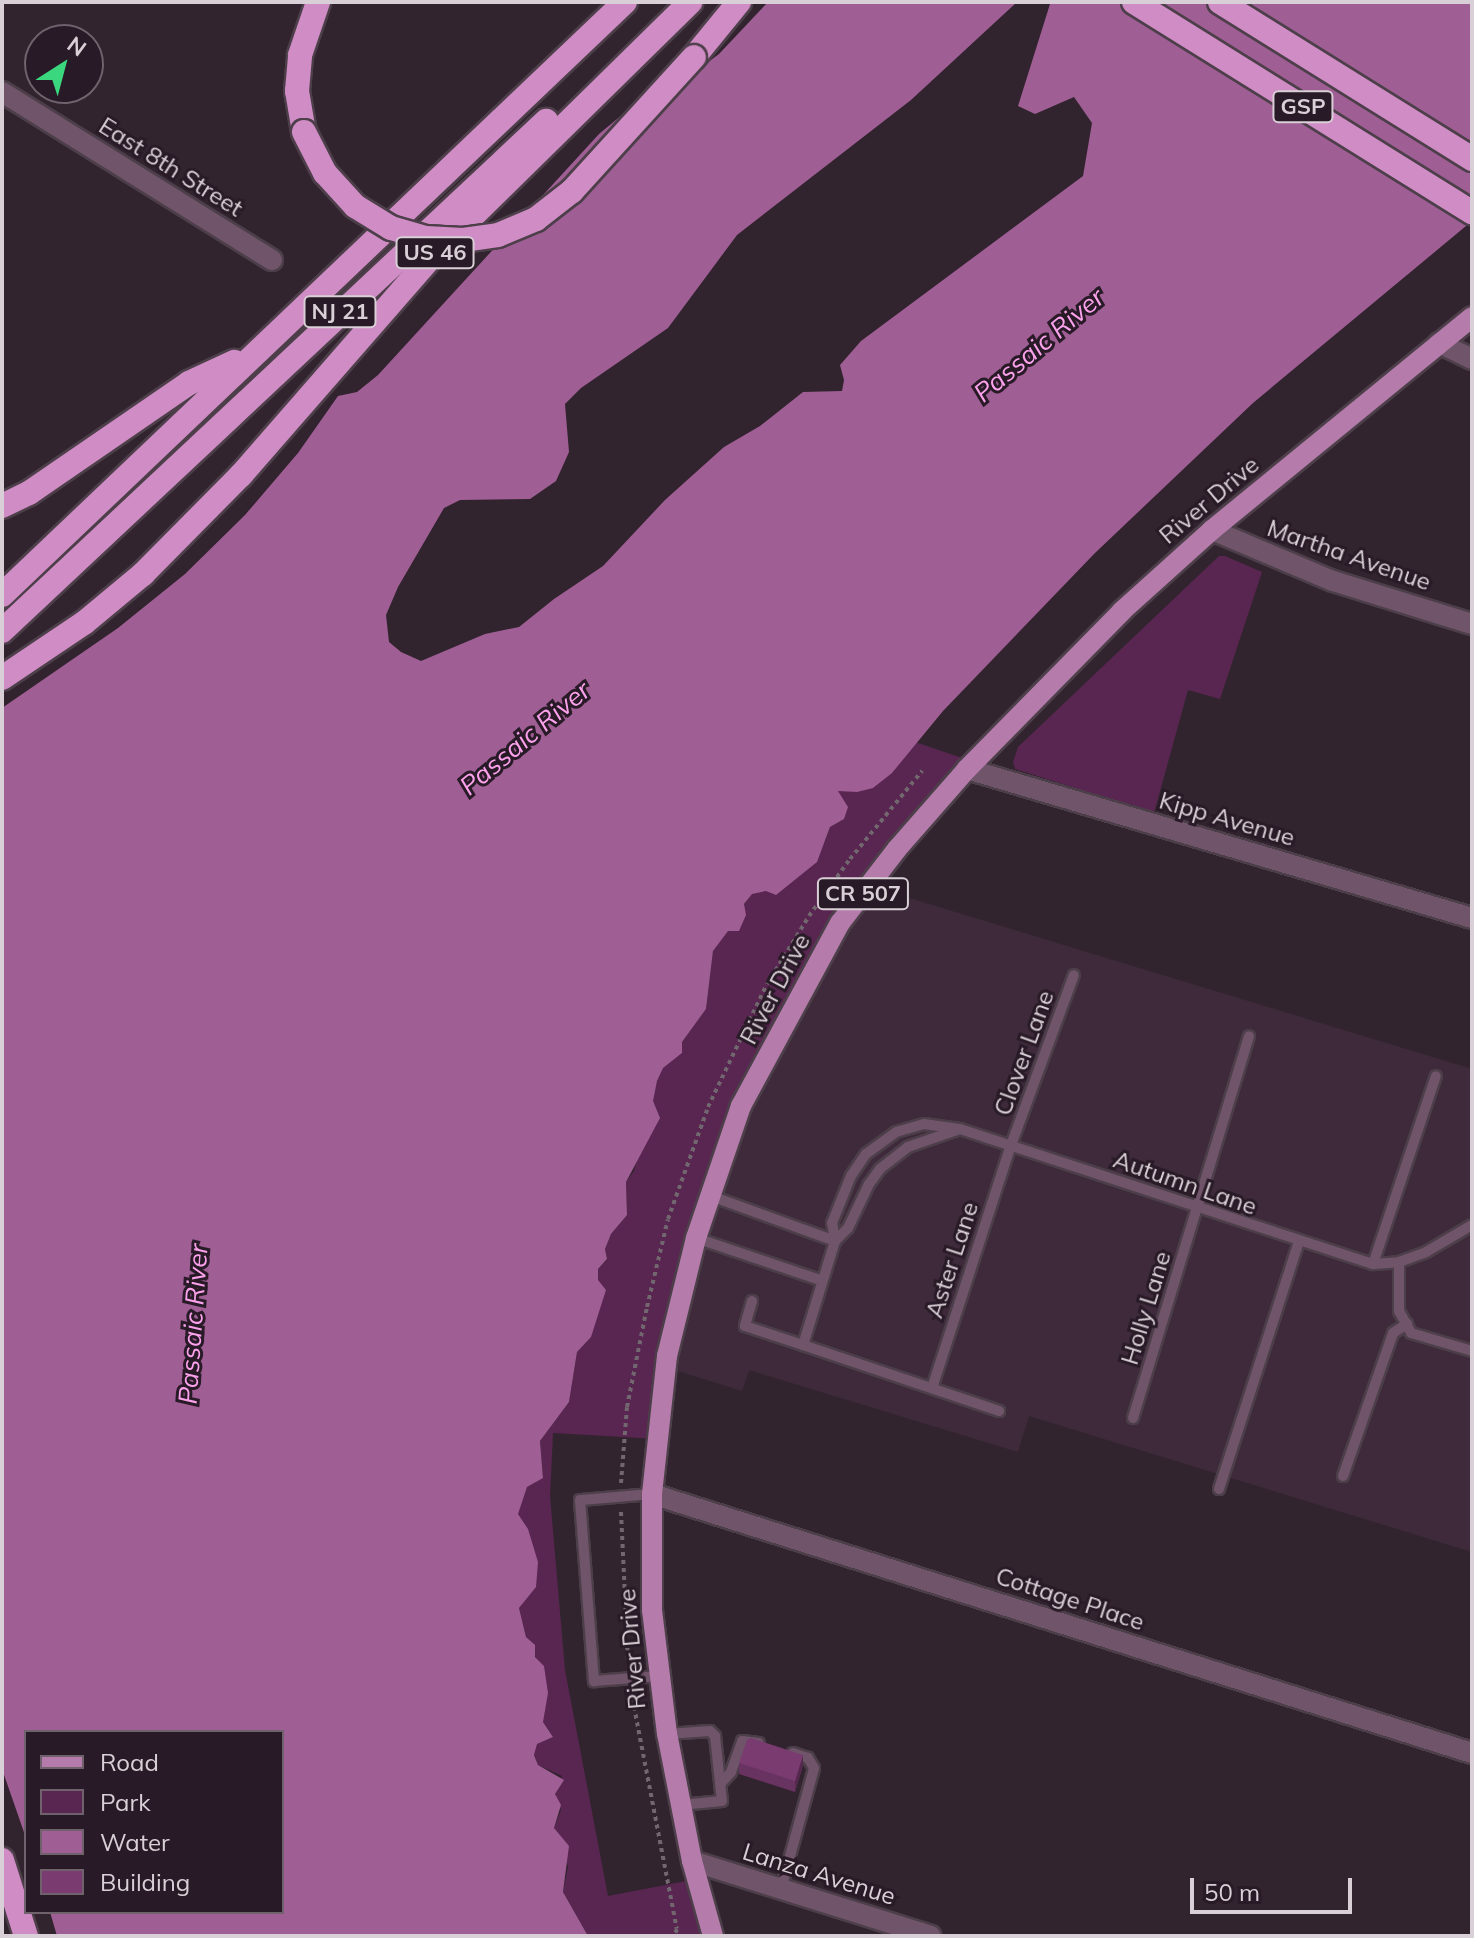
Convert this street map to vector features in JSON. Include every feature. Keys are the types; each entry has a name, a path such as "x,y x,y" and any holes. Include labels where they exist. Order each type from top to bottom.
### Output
{"highway":[{"path":"318,2 300,55 297,91 304,132 325,173 355,206 391,228 426,238 463,240 498,235 536,219 572,191 694,57 739,2"},
{"name":"US 46","path":"2,506 29,493 189,383 254,352 625,2"},
{"name":"US 46","path":"2,665 80,617 141,571 196,521 435,253 688,2"},
{"name":"NJ 21","path":"2,631 467,192 579,91 688,2"},
{"name":"GSP","path":"1134,2 1472,212"},
{"name":"GSP","path":"1220,2 1472,159"},
{"path":"2,595 254,352"},
{"path":"2,678 84,623 143,574 196,521"},
{"path":"2,1860 26,1936"}],"main road":[{"name":"River Drive","path":"713,1936 692,1861 667,1734 652,1610 652,1494 667,1356 696,1238 741,1106 840,923 897,849 967,769 1122,611 1212,530 1472,317"}],"street":[{"name":"East 8th Street","path":"2,92 272,260"},
{"path":"1439,343 1472,359"},
{"name":"Martha Avenue","path":"1212,530 1333,581 1472,624"},
{"name":"Kipp Avenue","path":"967,769 1472,918"},
{"name":"Cottage Place","path":"652,1494 1472,1753"},
{"name":"Lanza Avenue","path":"692,1861 931,1936"}],"lane":[{"name":"Clover Lane","path":"1011,1145 1074,975"},
{"name":"Holly Lane","path":"1133,1418 1249,1036"},
{"path":"1373,1264 1436,1076"},
{"name":"Autumn Lane","path":"835,1241 832,1223 851,1176 866,1154 896,1132 924,1124 960,1129 1373,1264 1399,1262 1426,1252 1472,1225"},
{"name":"Autumn Lane","path":"803,1345 820,1280 835,1241 848,1228 880,1169 908,1147 960,1129"},
{"name":"Aster Lane","path":"932,1388 1011,1145"},
{"path":"711,1196 835,1241"},
{"path":"696,1238 820,1280"},
{"path":"1219,1489 1299,1242"},
{"path":"1399,1262 1399,1311 1411,1333 1472,1351"},
{"path":"752,1301 745,1326 999,1411"},
{"path":"1343,1476 1393,1333 1407,1324"},
{"path":"652,1494 580,1500 594,1681 660,1676"},
{"path":"667,1734 713,1734 722,1801 681,1805"},
{"path":"720,1784 731,1772 742,1741 801,1755 813,1762 799,1830 781,1889"}],"path":[{"path":"674,1936 677,1929 629,1679 621,1496 627,1407 647,1307 668,1219 708,1107 767,984 809,916 858,848 922,771"}],"shaded area":[{"path":"870,886 1472,1069 1472,1552 1029,1416 1018,1452 749,1370 742,1391 672,1369 715,1193 750,1088"}],"green space":[{"path":"1219,556 1262,572 1220,699 1188,690 1154,813 1015,769 1013,762 1018,747"},
{"path":"915,742 974,762 840,923 741,1106 667,1356 658,1439 553,1433 550,1496 565,1670 608,1896 697,1879 714,1936 588,1936 563,1892 568,1867 562,1840 554,1828 561,1810 555,1794 562,1776 538,1765 534,1754 536,1744 553,1737 543,1722 534,1645 526,1637 519,1608 530,1590 517,1514 527,1487 543,1477 540,1441 569,1402 577,1351 591,1336 598,1269 607,1260 605,1249 611,1234 627,1215 626,1182 634,1171 657,1081 662,1068 682,1053 682,1042 706,1009 713,951 752,893 766,891 824,844 830,827 844,819 838,791 892,773"}],"water":[{"name":"Passaic River","path":"768,2 1017,2 911,100 737,235 668,328 581,388 565,404 569,452 556,481 530,499 460,500 444,508 398,587 386,615 389,642 401,652 421,661 485,634 519,627 603,566 665,500 724,447 760,426 803,392 842,391 844,380 840,365 861,341 1083,176 1092,123 1074,97 1035,114 1018,106 1050,4 1046,2 1472,2 1472,221 1253,403 1095,553 943,711 892,773 873,788 857,792 838,791 848,807 844,819 830,827 817,862 776,895 766,891 752,894 744,904 746,915 739,931 728,931 713,951 706,1009 682,1042 682,1053 663,1068 657,1081 653,1101 660,1118 626,1182 627,1215 611,1234 605,1249 607,1259 598,1269 598,1280 606,1290 591,1337 577,1352 569,1402 540,1441 543,1478 527,1487 518,1514 528,1529 538,1562 536,1587 519,1608 526,1637 535,1645 535,1657 544,1666 548,1693 543,1722 553,1737 537,1744 534,1755 538,1765 564,1780 555,1794 561,1805 554,1828 569,1846 563,1892 588,1936 57,1936 51,1914 284,1914 284,1730 24,1730 24,1832 2,1769 2,708 118,628 185,574 245,515 298,453 338,396 357,392 378,375 599,134 634,105 684,80 719,54"}],"building":[{"path":"751,1738 803,1755 795,1781 739,1763 747,1740"}]}
